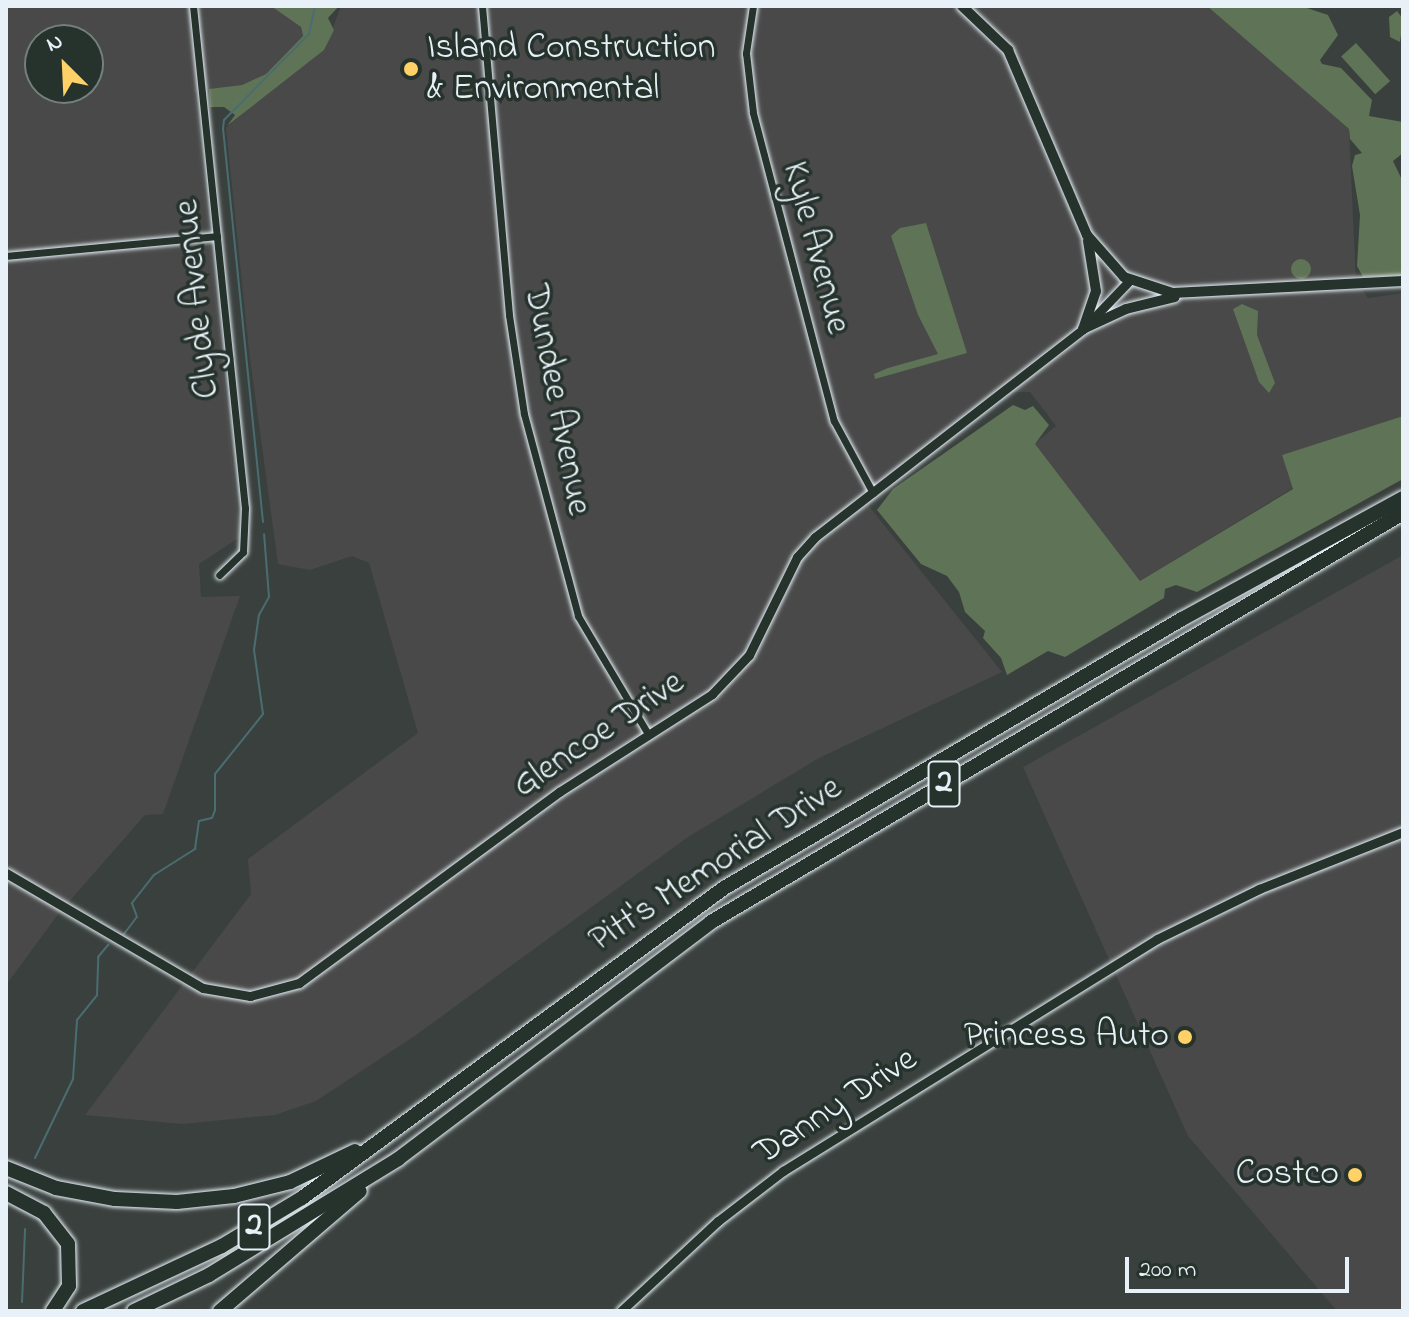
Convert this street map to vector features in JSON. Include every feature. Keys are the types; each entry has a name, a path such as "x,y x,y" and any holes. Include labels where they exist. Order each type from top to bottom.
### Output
{"highway":[{"name":"Pitt's Memorial Drive","path":"83,1311 262,1223 411,1119 724,888 1182,619 1403,498"},
{"name":"Pitt's Memorial Drive","path":"134,1311 209,1275 398,1159 711,922 1403,513"},
{"path":"6,1168 56,1188 115,1199 177,1202 234,1196 290,1182 411,1119"},
{"path":"220,1311 398,1159"},
{"path":"6,1193 44,1213 68,1244 69,1286 53,1311"}],"main road":[{"path":"962,6 993,31 1014,60 1087,235 1104,261 1129,281 1160,292 1190,293 1403,281"},
{"path":"1083,329 1096,291 1087,235"},
{"path":"1083,329 1126,309 1190,293"}],"street":[{"name":"Clyde Avenue","path":"193,6 246,533 240,558 219,575"},
{"name":"Dundee Avenue","path":"482,6 509,315 524,414 578,616 648,734"},
{"name":"Kyle Avenue","path":"753,6 746,53 752,107 834,421 873,493"},
{"path":"6,256 217,236"},
{"name":"Glencoe Drive","path":"6,873 197,985 227,995 266,994 307,978 559,792 712,694 741,665 805,547 1083,329 1129,281"},
{"name":"Danny Drive","path":"621,1311 718,1221 783,1171 1157,939 1259,889 1403,832"}],"shaded area":[{"path":"6,6 295,6 303,36 266,74 242,85 195,92 240,537 199,564 201,597 240,596 163,814 145,815 59,913 6,985"},
{"path":"341,6 1207,6 1349,129 1356,281 1368,298 1403,293 1403,416 1282,455 1293,488 1140,581 1034,444 1056,426 1030,392 1012,392 868,505 1002,672 819,758 688,837 416,1035 316,1101 275,1115 182,1124 85,1115 251,894 248,859 418,733 369,563 352,556 310,570 278,564 249,351 226,128 328,41"},
{"path":"1403,555 1403,1309 1337,1311 1188,1136 1023,767"}],"green space":[{"path":"271,6 339,6 328,18 334,30 324,50 227,126 235,115 224,107 210,107 209,89 242,85 266,74 303,36 301,27"},
{"path":"1207,6 1301,6 1328,15 1338,35 1320,60 1322,64 1341,68 1372,100 1369,116 1403,122 1403,153 1393,161 1403,182 1403,275 1363,277 1357,266 1360,215 1352,166 1355,155 1362,153 1350,139 1349,129"},
{"path":"1397,11 1403,19 1400,42 1390,37 1389,17"},
{"path":"1356,43 1390,81 1375,94 1341,56"},
{"path":"926,223 967,353 875,379 874,374 888,368 938,354 918,315 891,236 900,228"},
{"path":"1301,259 1308,262 1311,269 1308,276 1301,279 1294,276 1291,269 1294,262"},
{"path":"1242,304 1258,311 1257,335 1275,383 1269,393 1259,382 1233,309"},
{"path":"1013,405 1025,410 1033,406 1049,425 1035,444 1140,581 1293,489 1282,455 1403,416 1403,479 1197,592 1176,585 1165,589 1164,598 1065,657 1048,651 1007,675 1001,658 983,638 985,631 965,612 959,592 947,576 921,564 877,510 893,489"}],"waterway":[{"path":"263,522 223,129 224,120 309,34 315,6"},
{"path":"124,934 137,917 132,903 154,875 195,849 199,821 212,818 215,810 215,774 263,714 254,650 259,615 269,597 264,534"},
{"path":"35,1158 73,1079 77,1020 97,995 98,957 108,945"},
{"path":"22,1302 25,1229"}],"place":[{"name":"Island Construction & Environmental","path":"411,69"},
{"name":"Princess Auto","path":"1185,1037"},
{"name":"Costco","path":"1355,1175"}]}
